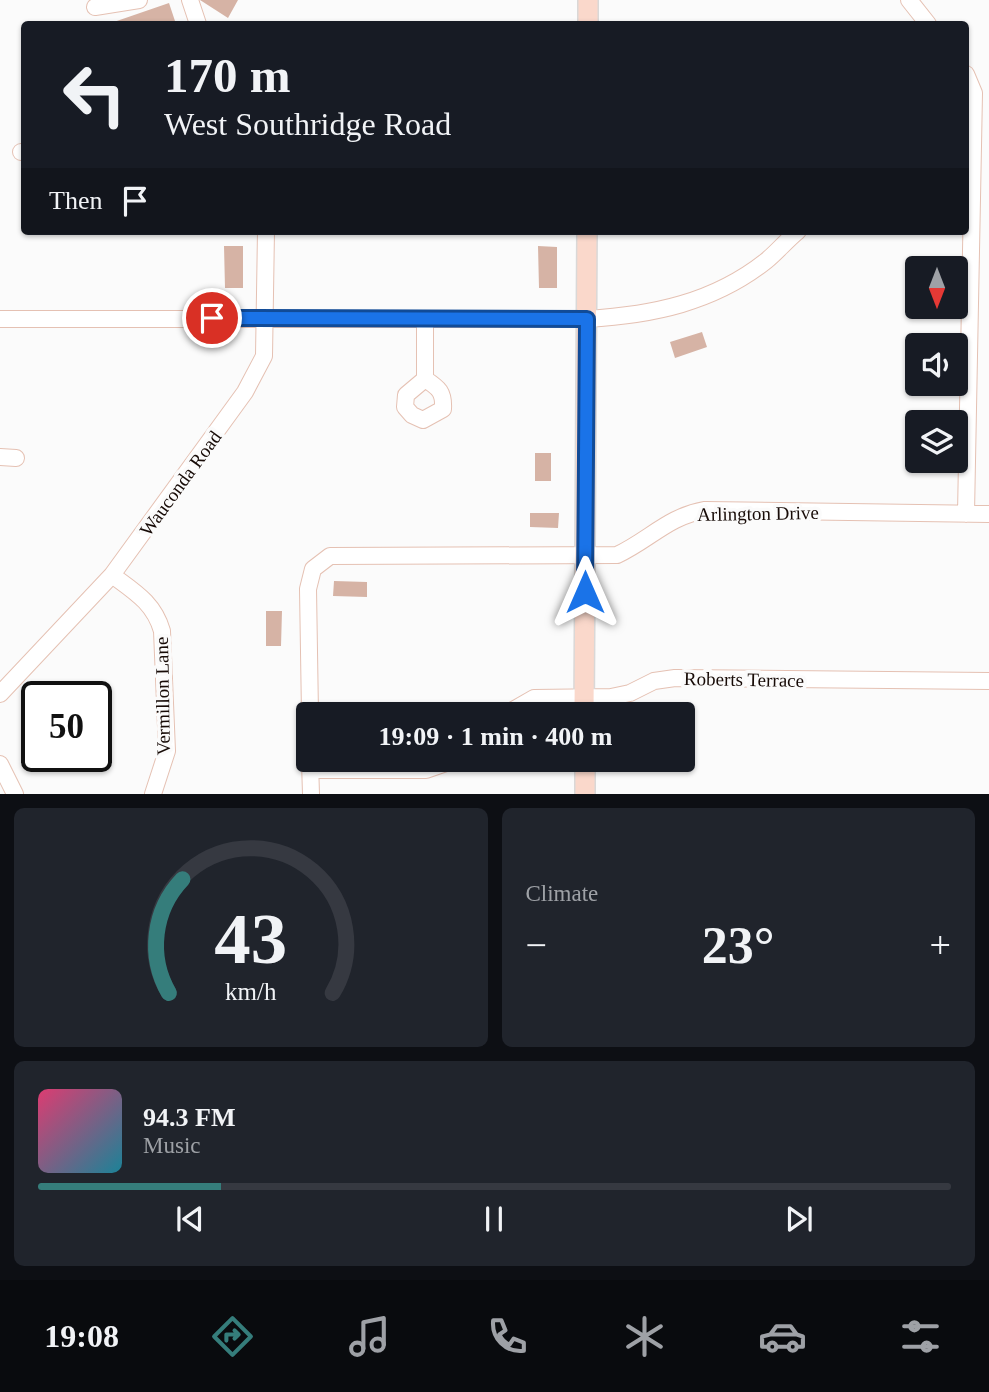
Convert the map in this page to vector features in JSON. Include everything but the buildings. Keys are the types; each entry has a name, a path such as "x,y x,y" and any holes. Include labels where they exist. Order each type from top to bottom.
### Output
{"main road":[{"path":"588,0 588,21"},
{"path":"584,702 587,235"},
{"path":"584,772 585,793"}],"street":[{"path":"95,7 139,0"},
{"path":"190,0 197,21"},
{"path":"909,0 926,21"},
{"path":"966,514 976,176 974,93 969,81"},
{"name":"Wauconda Road","path":"0,694 112,575 245,392 264,356 266,235"},
{"path":"0,319 587,319 630,316 676,308 723,289 766,261 794,235"},
{"path":"425,319 425,379"},
{"name":"Arlington Drive","path":"310,702 307,589 313,569 330,556 617,555 642,543 673,520 705,510 989,514"},
{"name":"Vermillon Lane","path":"112,575 141,596 157,612 162,631 167,751 153,793"},
{"name":"Roberts Terrace","path":"596,702 630,693 654,681 676,678 989,681"},
{"name":"Roberts Terrace","path":"527,702 534,698 559,702"},
{"path":"0,764 15,793"},
{"path":"310,772 311,793"}],"route":[{"path":"212,318 587,319 585,592"}]}
